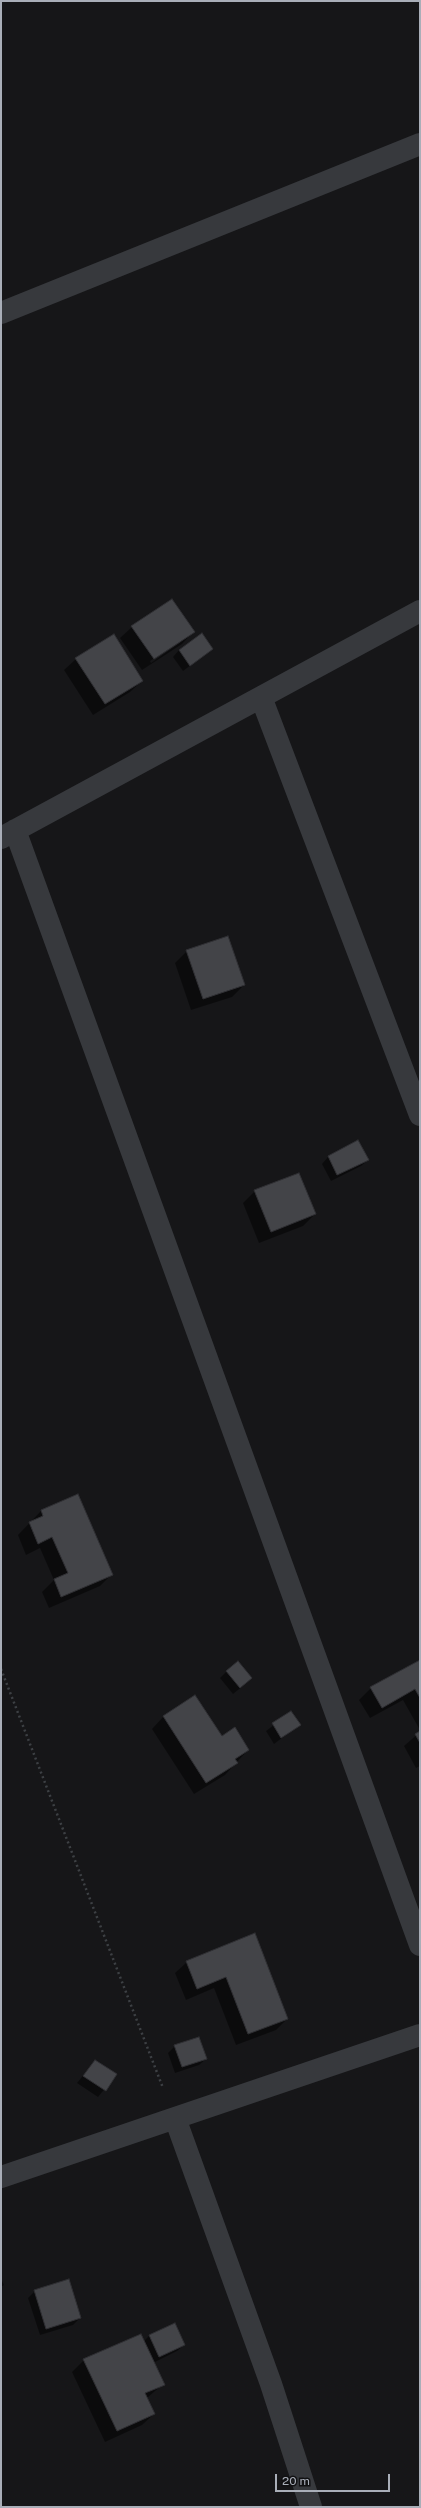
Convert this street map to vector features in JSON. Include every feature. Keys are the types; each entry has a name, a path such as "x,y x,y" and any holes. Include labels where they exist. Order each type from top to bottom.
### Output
{"street":[{"path":"1,313 420,144"},
{"path":"420,610 8,834 420,1946"},
{"path":"261,697 420,1115"},
{"path":"1,2178 420,2035"},
{"path":"175,2118 270,2384 311,2507"}],"path":[{"path":"1,1669 175,2118"}],"building":[{"path":"172,599 195,632 154,659 131,626"},
{"path":"202,633 213,649 190,666 179,650"},
{"path":"114,634 143,681 105,704 75,658"},
{"path":"228,936 245,985 203,999 186,950"},
{"path":"358,1140 369,1160 337,1175 328,1156"},
{"path":"299,1173 316,1214 271,1232 254,1190"},
{"path":"78,1494 113,1575 61,1597 54,1579 68,1573 52,1537 38,1544 29,1522 43,1516 41,1510"},
{"path":"420,1660 420,1698 415,1689 382,1708 370,1687"},
{"path":"238,1661 252,1678 240,1688 226,1671"},
{"path":"195,1695 222,1736 235,1727 249,1750 235,1759 238,1763 206,1783 163,1716"},
{"path":"291,1711 301,1725 281,1738 272,1723"},
{"path":"420,1731 420,1743 415,1734"},
{"path":"255,1933 288,2019 248,2034 226,1977 197,1989 186,1961"},
{"path":"199,2037 207,2059 182,2067 174,2045"},
{"path":"95,2060 117,2074 106,2091 83,2076"},
{"path":"69,2279 81,2318 46,2329 34,2290"},
{"path":"175,2323 185,2345 159,2357 149,2335"},
{"path":"141,2334 165,2385 145,2393 155,2414 117,2431 83,2359"}]}
